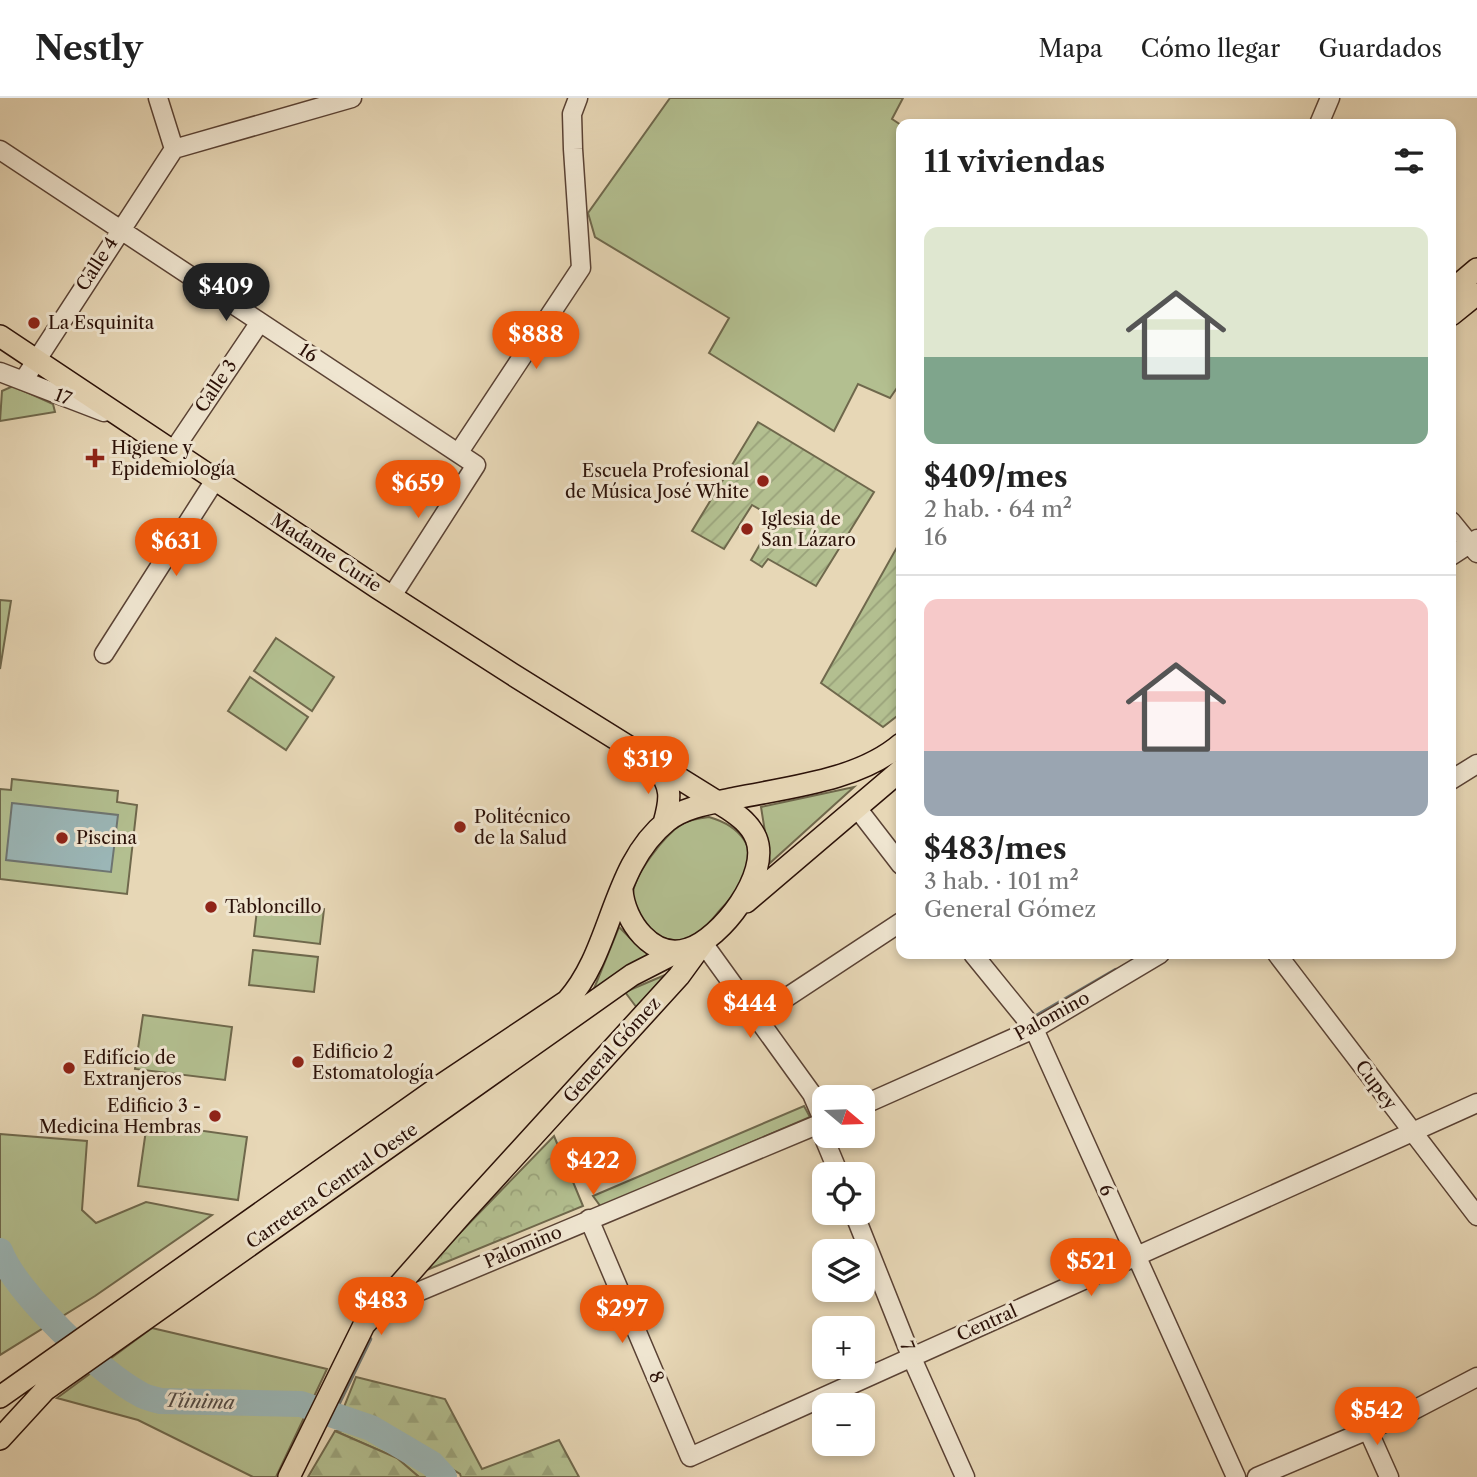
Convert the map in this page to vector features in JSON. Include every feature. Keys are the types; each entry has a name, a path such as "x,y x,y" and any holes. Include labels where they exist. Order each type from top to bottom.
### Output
{"main road":[{"path":"1456,287 1477,270"},
{"path":"1456,312 1477,294"},
{"name":"Madame Curie","path":"0,336 392,596 715,802"},
{"path":"896,748 881,759 861,768 783,789 695,807 664,823 635,860 622,890 623,904 635,929 660,946 677,952 703,943 734,913 896,774"},
{"path":"655,764 668,784 669,802 664,823"},
{"path":"734,913 753,880 758,862 751,795"},
{"path":"715,802 748,824 757,839"},
{"name":"Carretera Central Oeste","path":"0,1397 39,1383 440,1086 567,1001 583,982 622,890"},
{"name":"General Gómez","path":"289,1477 353,1344 377,1309 679,976 703,943"},
{"name":"Carretera Central Oeste","path":"145,1307 632,975 677,952"},
{"name":"Carretera Central Oeste","path":"0,1439 39,1383"}],"street":[{"path":"158,98 174,149 352,98"},
{"path":"459,452 581,268 572,114 578,98"},
{"path":"1321,119 1330,98"},
{"name":"Calle 4","path":"23,381 174,149"},
{"name":"16","path":"0,150 475,465 392,596"},
{"name":"Calle 3","path":"173,451 260,322"},
{"name":"17","path":"0,372 127,420"},
{"path":"104,654 215,480"},
{"path":"1456,527 1474,545 1456,554"},
{"path":"1456,777 1477,764"},
{"path":"857,808 896,859"},
{"path":"757,1017 896,925"},
{"path":"703,943 812,1096"},
{"name":"6","path":"977,959 1034,1029 1236,1477"},
{"name":"Palomino","path":"875,1100 1034,1029 1152,959"},
{"name":"Cupey","path":"1281,959 1477,1216"},
{"name":"Central","path":"690,1457 1477,1103"},
{"name":"Palomino","path":"377,1309 812,1127"},
{"name":"8","path":"589,1219 690,1457"},
{"name":"7","path":"859,1225 911,1356 965,1477"},
{"path":"1257,1477 1410,1412 1477,1377"},
{"path":"1368,1430 1390,1477"}],"green space":[{"path":"670,98 903,98 892,119 896,122 896,389 890,398 858,384 834,431 709,353 729,318 595,237 588,213"},
{"path":"13,386 53,404 55,412 0,421 2,391"},
{"path":"758,422 874,492 816,586 768,559 762,567 751,560 775,518 752,505 724,549 692,531"},
{"path":"896,549 896,717 883,727 821,683"},
{"path":"0,600 11,601 0,669"},
{"path":"276,638 334,677 312,711 254,671"},
{"path":"250,677 308,717 286,750 228,711"},
{"path":"12,779 118,791 117,802 137,805 127,894 0,879 0,789 11,790"},
{"path":"854,787 770,863 761,807"},
{"path":"709,817 730,826 744,840 750,858 744,881 695,936 674,940 648,932 633,901 638,878 659,846 675,829 689,821"},
{"path":"258,901 324,909 320,944 254,936"},
{"path":"619,927 633,941 652,953 593,991"},
{"path":"253,950 318,957 314,992 249,985"},
{"path":"665,975 637,1008 625,992"},
{"path":"143,1015 232,1027 225,1080 135,1069"},
{"path":"804,1106 810,1117 601,1207 593,1196"},
{"path":"147,1123 247,1137 238,1200 138,1186"},
{"path":"0,1134 87,1141 82,1210 96,1223 146,1202 212,1215 95,1296 0,1355"},
{"path":"554,1136 583,1206 422,1272"},
{"path":"152,1328 327,1369 276,1477 253,1477 138,1420 57,1398"},
{"path":"356,1377 445,1399 482,1469 559,1440 579,1477 461,1477 394,1434 342,1412"},
{"path":"371,1428 440,1477 419,1477 397,1458 335,1431"},
{"path":"335,1431 397,1458 419,1477 308,1477"}],"water":[{"name":"Piscina","path":"12,803 118,815 111,872 6,860"}],"waterway":[{"path":"1035,1017 1116,970"},
{"name":"Tíinima","path":"0,1251 23,1288 61,1330 104,1369 142,1395 160,1401 301,1404 371,1428 432,1464 444,1477"},
{"path":"333,1415 370,1339"}],"place":[{"name":"La Esquinita","path":"34,323"},
{"name":"Higiene y Epidemiología","path":"95,458"},
{"name":"Escuela Profesional de Música José White","path":"763,481"},
{"name":"Iglesia de San Lázaro","path":"747,529"},
{"name":"Politécnico de la Salud","path":"460,827"},
{"name":"Piscina","path":"62,838"},
{"name":"Tabloncillo","path":"211,907"},
{"name":"Edificio 2 Estomatología","path":"298,1062"},
{"name":"Edifício de Extranjeros","path":"69,1068"},
{"name":"Edificio 3 - Medicina Hembras","path":"215,1116"}]}
